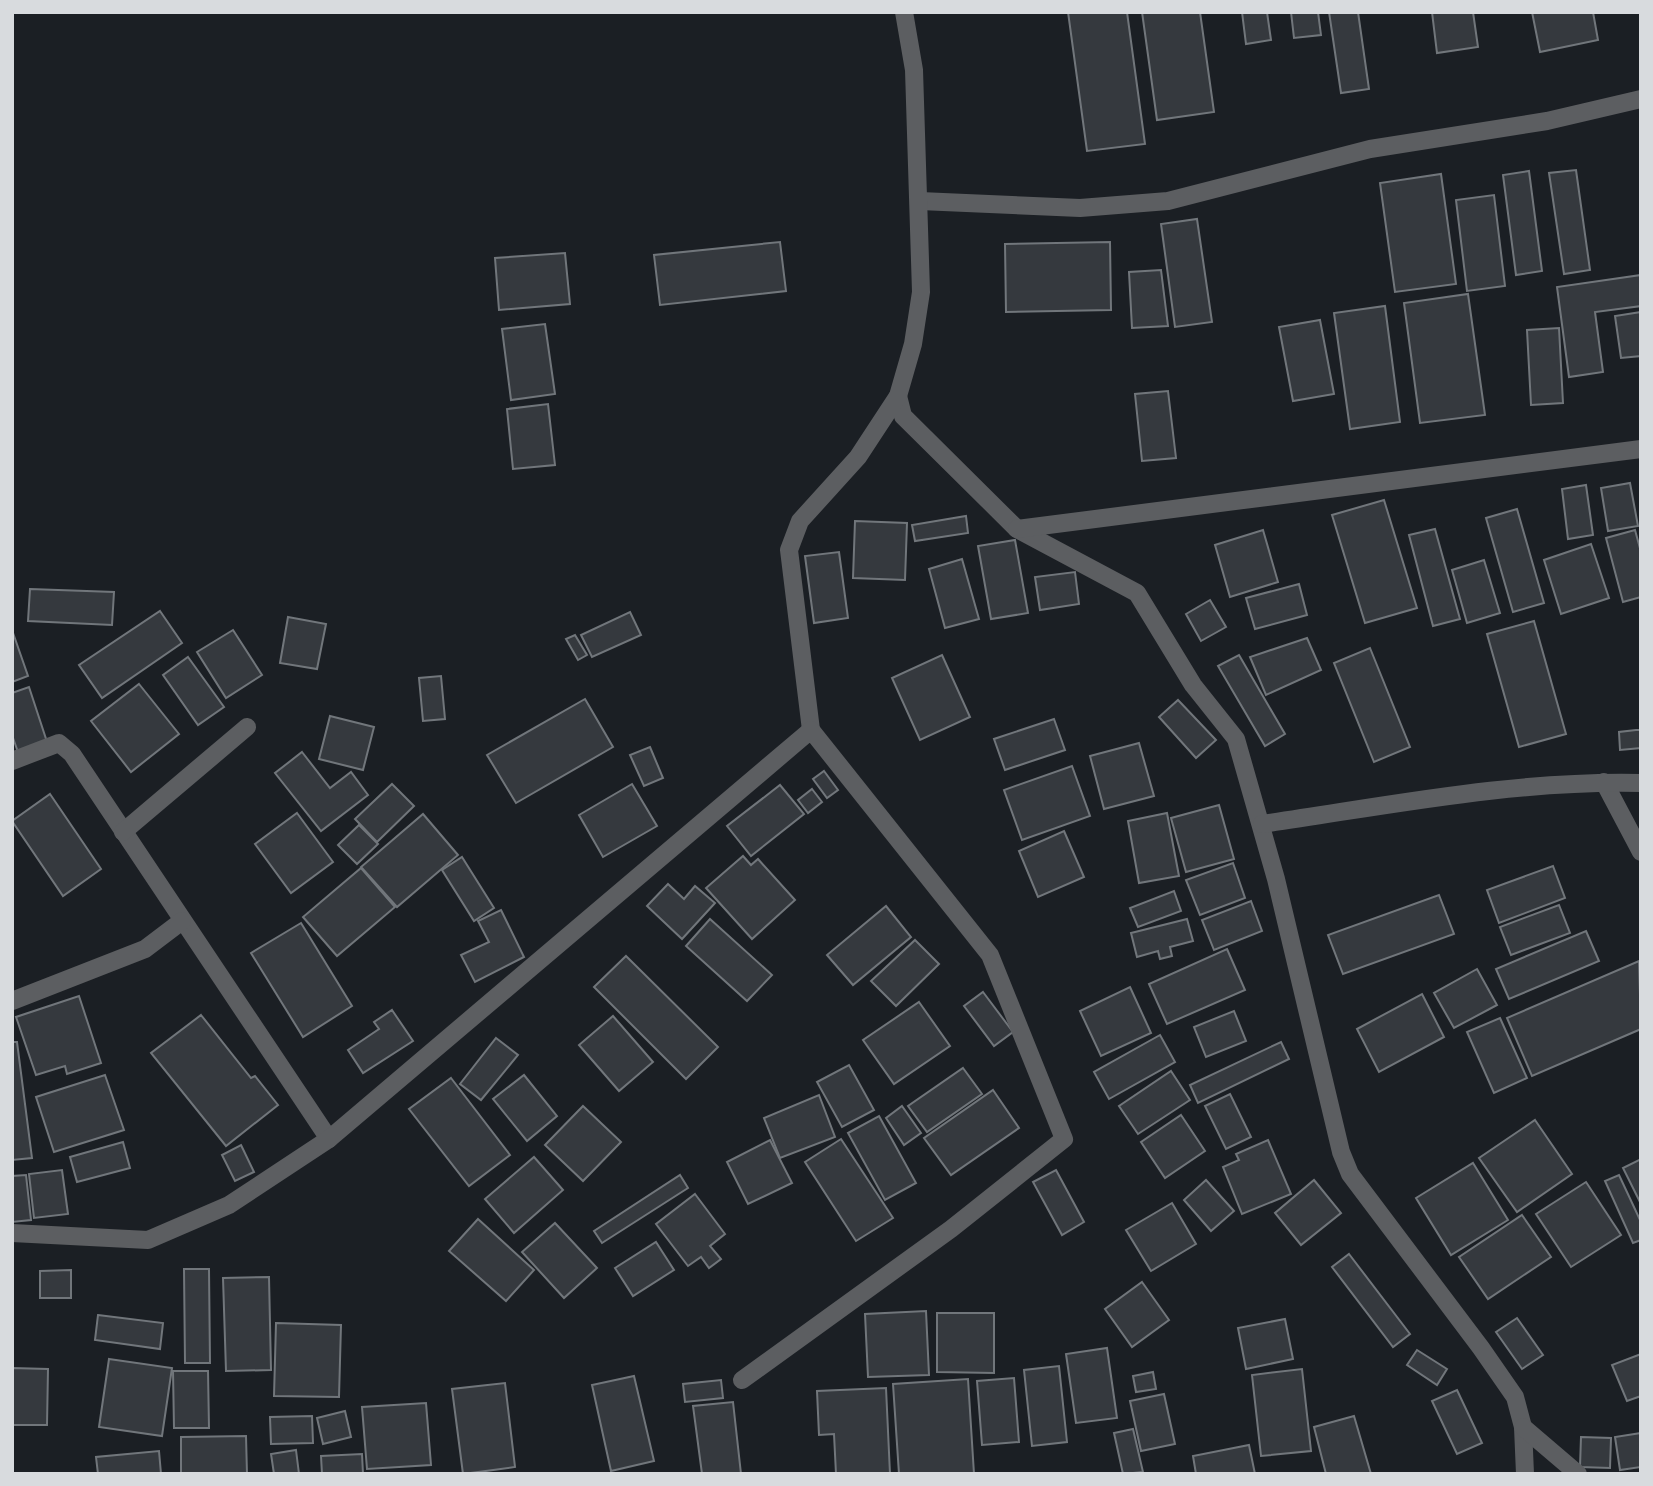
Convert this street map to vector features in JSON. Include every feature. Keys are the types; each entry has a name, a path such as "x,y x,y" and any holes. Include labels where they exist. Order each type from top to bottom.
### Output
{"street":[{"path":"742,1380 951,1228 1064,1139 990,955 811,730 789,550 800,521 858,457 898,396 913,344 921,292 914,70 904,12"},
{"path":"920,201 1080,208 1168,201 1370,149 1547,121 1641,99"},
{"path":"898,396 904,416 1017,529 1137,593 1193,685 1236,740 1262,824 1341,1152 1350,1174 1482,1348 1515,1397 1523,1427 1525,1474"},
{"path":"1017,529 1641,449"},
{"path":"123,832 247,727"},
{"path":"12,1233 148,1240 229,1205 329,1139 811,730"},
{"path":"12,761 59,743 72,754 329,1139"},
{"path":"1262,824 1480,792 1604,782 1641,783"},
{"path":"1604,782 1641,852"},
{"path":"12,1001 145,948 182,921"},
{"path":"1523,1427 1578,1474"}],"building":[{"path":"1068,12 1127,12 1145,144 1087,151"},
{"path":"1142,12 1200,12 1214,112 1157,120"},
{"path":"1242,12 1267,12 1271,40 1246,44"},
{"path":"1291,12 1318,12 1321,35 1294,38"},
{"path":"1329,12 1358,12 1369,89 1341,93"},
{"path":"1432,12 1473,12 1478,47 1437,53"},
{"path":"1532,12 1593,12 1598,40 1540,52"},
{"path":"1576,170 1590,270 1564,274 1549,173"},
{"path":"1529,171 1542,271 1516,275 1503,175"},
{"path":"1441,174 1456,284 1395,292 1380,183"},
{"path":"1494,195 1505,286 1467,291 1456,200"},
{"path":"1197,219 1212,322 1175,327 1161,224"},
{"path":"780,242 786,291 660,305 654,255"},
{"path":"1110,242 1111,310 1006,312 1005,244"},
{"path":"565,253 570,304 499,310 495,258"},
{"path":"1161,270 1168,326 1132,328 1129,272"},
{"path":"1641,275 1641,306 1595,312 1603,372 1569,377 1557,287"},
{"path":"1468,294 1485,415 1420,423 1404,303"},
{"path":"1385,306 1400,422 1350,429 1334,313"},
{"path":"1641,312 1641,356 1621,358 1615,316"},
{"path":"1320,320 1334,394 1293,401 1279,327"},
{"path":"545,324 555,394 511,400 502,329"},
{"path":"1559,328 1563,403 1531,405 1527,330"},
{"path":"1168,391 1176,458 1142,461 1135,394"},
{"path":"548,404 555,465 513,469 507,409"},
{"path":"1630,483 1638,526 1608,531 1601,488"},
{"path":"1586,485 1593,535 1568,539 1562,489"},
{"path":"1384,500 1417,608 1365,623 1332,515"},
{"path":"1517,509 1544,603 1513,612 1486,518"},
{"path":"966,516 968,533 915,541 912,525"},
{"path":"855,521 907,523 905,580 853,578"},
{"path":"1435,529 1460,619 1433,626 1409,535"},
{"path":"1263,530 1278,582 1230,597 1215,545"},
{"path":"1635,530 1641,552 1641,597 1623,602 1606,538"},
{"path":"1015,540 1028,613 991,619 978,546"},
{"path":"1591,544 1609,598 1561,614 1544,560"},
{"path":"839,552 848,618 814,623 805,556"},
{"path":"962,559 979,619 945,628 929,569"},
{"path":"1484,560 1500,613 1467,623 1452,570"},
{"path":"1075,572 1079,604 1040,610 1035,577"},
{"path":"1299,584 1307,615 1255,629 1246,598"},
{"path":"30,589 114,592 112,625 28,621"},
{"path":"1210,600 1226,627 1201,641 1186,614"},
{"path":"160,611 182,643 102,698 79,665"},
{"path":"630,612 641,635 592,657 581,635"},
{"path":"288,617 326,624 317,669 280,663"},
{"path":"1534,621 1566,734 1519,747 1487,634"},
{"path":"12,630 28,676 12,682"},
{"path":"233,630 262,675 226,698 197,652"},
{"path":"575,635 587,655 578,660 566,639"},
{"path":"1307,638 1321,670 1266,695 1250,657"},
{"path":"1370,648 1410,747 1374,762 1334,663"},
{"path":"942,655 970,717 920,740 892,678"},
{"path":"1239,655 1285,734 1265,746 1218,666"},
{"path":"188,657 224,707 198,725 163,675"},
{"path":"441,676 445,719 423,721 419,678"},
{"path":"139,684 179,734 131,772 91,721"},
{"path":"29,687 48,745 19,755 12,735 12,693"},
{"path":"585,699 613,747 516,803 487,755"},
{"path":"1178,700 1216,740 1196,758 1159,717"},
{"path":"330,716 374,727 363,770 319,759"},
{"path":"1054,719 1065,750 1005,770 994,739"},
{"path":"1641,730 1641,748 1620,750 1619,732"},
{"path":"1139,743 1154,796 1104,809 1090,756"},
{"path":"650,747 663,778 644,786 630,755"},
{"path":"302,752 330,788 351,772 368,795 321,831 275,773"},
{"path":"1072,766 1090,816 1022,840 1004,790"},
{"path":"824,771 838,790 827,798 813,779"},
{"path":"392,784 414,806 377,842 355,819"},
{"path":"632,784 657,826 603,857 579,815"},
{"path":"780,785 804,814 751,856 727,826"},
{"path":"812,789 822,802 808,813 798,800"},
{"path":"50,794 101,869 63,896 12,821"},
{"path":"1219,805 1234,859 1186,872 1171,818"},
{"path":"297,813 333,862 291,893 255,844"},
{"path":"1167,813 1179,876 1139,883 1128,821"},
{"path":"423,814 458,855 397,907 361,867"},
{"path":"359,825 378,844 357,864 338,845"},
{"path":"1064,831 1084,877 1038,897 1019,851"},
{"path":"743,856 751,865 758,859 795,900 752,939 706,888"},
{"path":"462,857 494,908 474,921 442,870"},
{"path":"1233,863 1245,898 1200,915 1186,880"},
{"path":"1553,866 1565,898 1499,923 1487,890"},
{"path":"361,868 395,907 337,956 303,917"},
{"path":"668,884 684,899 695,886 715,903 682,939 647,906"},
{"path":"1174,891 1181,911 1138,927 1130,908"},
{"path":"1439,895 1454,934 1343,974 1328,935"},
{"path":"1251,901 1262,931 1214,950 1202,920"},
{"path":"1559,905 1570,933 1511,955 1500,927"},
{"path":"886,906 911,937 853,985 827,955"},
{"path":"501,910 524,957 475,982 461,955 489,942 478,921"},
{"path":"710,919 772,975 747,1001 686,946"},
{"path":"1187,919 1193,941 1170,947 1172,956 1160,959 1158,951 1137,957 1131,933"},
{"path":"301,923 352,1006 303,1037 251,953"},
{"path":"1586,931 1599,961 1509,999 1496,969"},
{"path":"915,940 939,964 896,1006 871,981"},
{"path":"1227,949 1245,990 1167,1024 1149,984"},
{"path":"626,956 718,1047 686,1079 594,987"},
{"path":"1639,961 1641,1029 1532,1076 1507,1018"},
{"path":"1477,969 1497,1005 1454,1028 1434,993"},
{"path":"1130,987 1151,1033 1101,1056 1080,1011"},
{"path":"983,992 1013,1032 994,1046 964,1006"},
{"path":"1422,994 1444,1037 1379,1072 1357,1029"},
{"path":"79,996 101,1063 67,1074 65,1066 36,1075 16,1017"},
{"path":"919,1002 950,1046 894,1084 863,1040"},
{"path":"392,1010 413,1041 363,1073 348,1050 379,1029 374,1022"},
{"path":"1234,1011 1246,1041 1206,1057 1194,1027"},
{"path":"201,1015 251,1078 255,1076 278,1105 226,1146 151,1053"},
{"path":"613,1016 653,1062 619,1091 579,1045"},
{"path":"1500,1018 1527,1078 1494,1093 1467,1032"},
{"path":"1160,1035 1175,1062 1109,1099 1094,1072"},
{"path":"496,1038 518,1055 481,1100 460,1084"},
{"path":"12,1042 17,1042 32,1158 12,1160"},
{"path":"1281,1042 1289,1059 1198,1103 1190,1085"},
{"path":"849,1065 874,1110 842,1127 817,1082"},
{"path":"963,1068 982,1094 927,1132 908,1106"},
{"path":"1171,1071 1190,1100 1138,1134 1119,1106"},
{"path":"105,1075 124,1130 54,1152 36,1097"},
{"path":"524,1075 557,1116 527,1141 493,1099"},
{"path":"451,1078 510,1155 469,1186 409,1109"},
{"path":"993,1090 1019,1128 951,1175 924,1138"},
{"path":"1230,1094 1251,1137 1226,1149 1205,1106"},
{"path":"819,1095 835,1137 780,1158 764,1118"},
{"path":"583,1106 621,1142 583,1181 545,1145"},
{"path":"902,1106 921,1133 904,1145 886,1118"},
{"path":"1181,1115 1205,1151 1165,1178 1141,1142"},
{"path":"879,1116 916,1183 885,1200 848,1133"},
{"path":"1535,1120 1572,1174 1517,1212 1479,1158"},
{"path":"841,1139 893,1218 856,1241 805,1162"},
{"path":"770,1140 792,1183 748,1204 727,1162"},
{"path":"1268,1140 1291,1194 1242,1214 1223,1167 1239,1160 1236,1154"},
{"path":"123,1142 130,1168 77,1182 70,1157"},
{"path":"241,1145 254,1172 235,1181 222,1155"},
{"path":"534,1157 563,1190 514,1233 485,1199"},
{"path":"1641,1159 1641,1204 1623,1168"},
{"path":"1473,1163 1508,1220 1451,1255 1416,1198"},
{"path":"62,1170 68,1214 34,1218 29,1174"},
{"path":"1056,1170 1084,1222 1062,1235 1033,1182"},
{"path":"26,1175 31,1220 12,1222 12,1176"},
{"path":"680,1175 688,1188 602,1243 594,1231"},
{"path":"1619,1175 1641,1222 1641,1240 1633,1243 1605,1181"},
{"path":"1206,1180 1234,1211 1211,1231 1184,1200"},
{"path":"1314,1180 1341,1213 1301,1245 1275,1213"},
{"path":"1586,1182 1621,1235 1571,1267 1536,1214"},
{"path":"695,1194 725,1234 710,1246 721,1259 709,1268 701,1257 688,1266 656,1224"},
{"path":"1172,1203 1196,1244 1151,1271 1126,1230"},
{"path":"1522,1215 1551,1257 1488,1299 1459,1257"},
{"path":"478,1219 534,1270 506,1301 449,1251"},
{"path":"555,1223 597,1268 564,1298 522,1252"},
{"path":"656,1242 674,1270 633,1296 615,1268"},
{"path":"1349,1254 1410,1334 1393,1347 1332,1267"},
{"path":"184,1269 209,1269 210,1363 185,1363"},
{"path":"71,1270 71,1298 40,1298 40,1271"},
{"path":"269,1277 271,1370 226,1371 223,1278"},
{"path":"1142,1282 1169,1320 1132,1347 1105,1309"},
{"path":"926,1311 929,1375 868,1377 865,1314"},
{"path":"937,1313 994,1313 994,1373 937,1372"},
{"path":"98,1315 163,1323 160,1349 95,1340"},
{"path":"1517,1318 1543,1355 1522,1369 1496,1332"},
{"path":"1285,1319 1293,1359 1246,1369 1238,1328"},
{"path":"276,1323 341,1325 339,1397 274,1396"},
{"path":"1107,1348 1117,1418 1076,1423 1066,1354"},
{"path":"1417,1350 1447,1369 1437,1385 1407,1365"},
{"path":"1641,1354 1641,1396 1627,1401 1612,1365"},
{"path":"109,1359 172,1368 162,1436 99,1427"},
{"path":"1059,1366 1067,1442 1032,1446 1024,1370"},
{"path":"12,1368 48,1369 47,1425 12,1425"},
{"path":"1302,1369 1311,1451 1261,1456 1252,1375"},
{"path":"173,1371 208,1371 209,1428 174,1428"},
{"path":"1153,1372 1156,1389 1136,1392 1133,1376"},
{"path":"634,1376 654,1461 611,1471 592,1385"},
{"path":"1014,1378 1019,1442 982,1445 977,1381"},
{"path":"968,1379 974,1474 899,1474 893,1384"},
{"path":"721,1380 723,1398 685,1402 683,1384"},
{"path":"505,1383 515,1467 463,1474 452,1389"},
{"path":"886,1388 890,1474 836,1474 834,1434 819,1435 817,1391"},
{"path":"1457,1390 1482,1443 1457,1454 1432,1401"},
{"path":"1164,1394 1175,1444 1141,1451 1130,1401"},
{"path":"733,1402 741,1474 702,1474 693,1406"},
{"path":"426,1403 431,1465 367,1469 362,1407"},
{"path":"345,1411 351,1437 323,1444 317,1418"},
{"path":"312,1416 313,1443 271,1444 270,1417"},
{"path":"1354,1416 1371,1474 1326,1474 1314,1427"},
{"path":"1133,1429 1143,1472 1123,1474 1114,1433"},
{"path":"1641,1433 1641,1467 1620,1470 1615,1437"},
{"path":"246,1436 247,1474 181,1474 181,1437"},
{"path":"1581,1437 1611,1438 1610,1468 1580,1467"},
{"path":"1249,1445 1255,1474 1196,1474 1193,1456"},
{"path":"296,1450 299,1474 274,1474 271,1454"},
{"path":"159,1451 161,1474 98,1474 96,1457"},
{"path":"362,1454 363,1474 322,1474 321,1456"}]}
